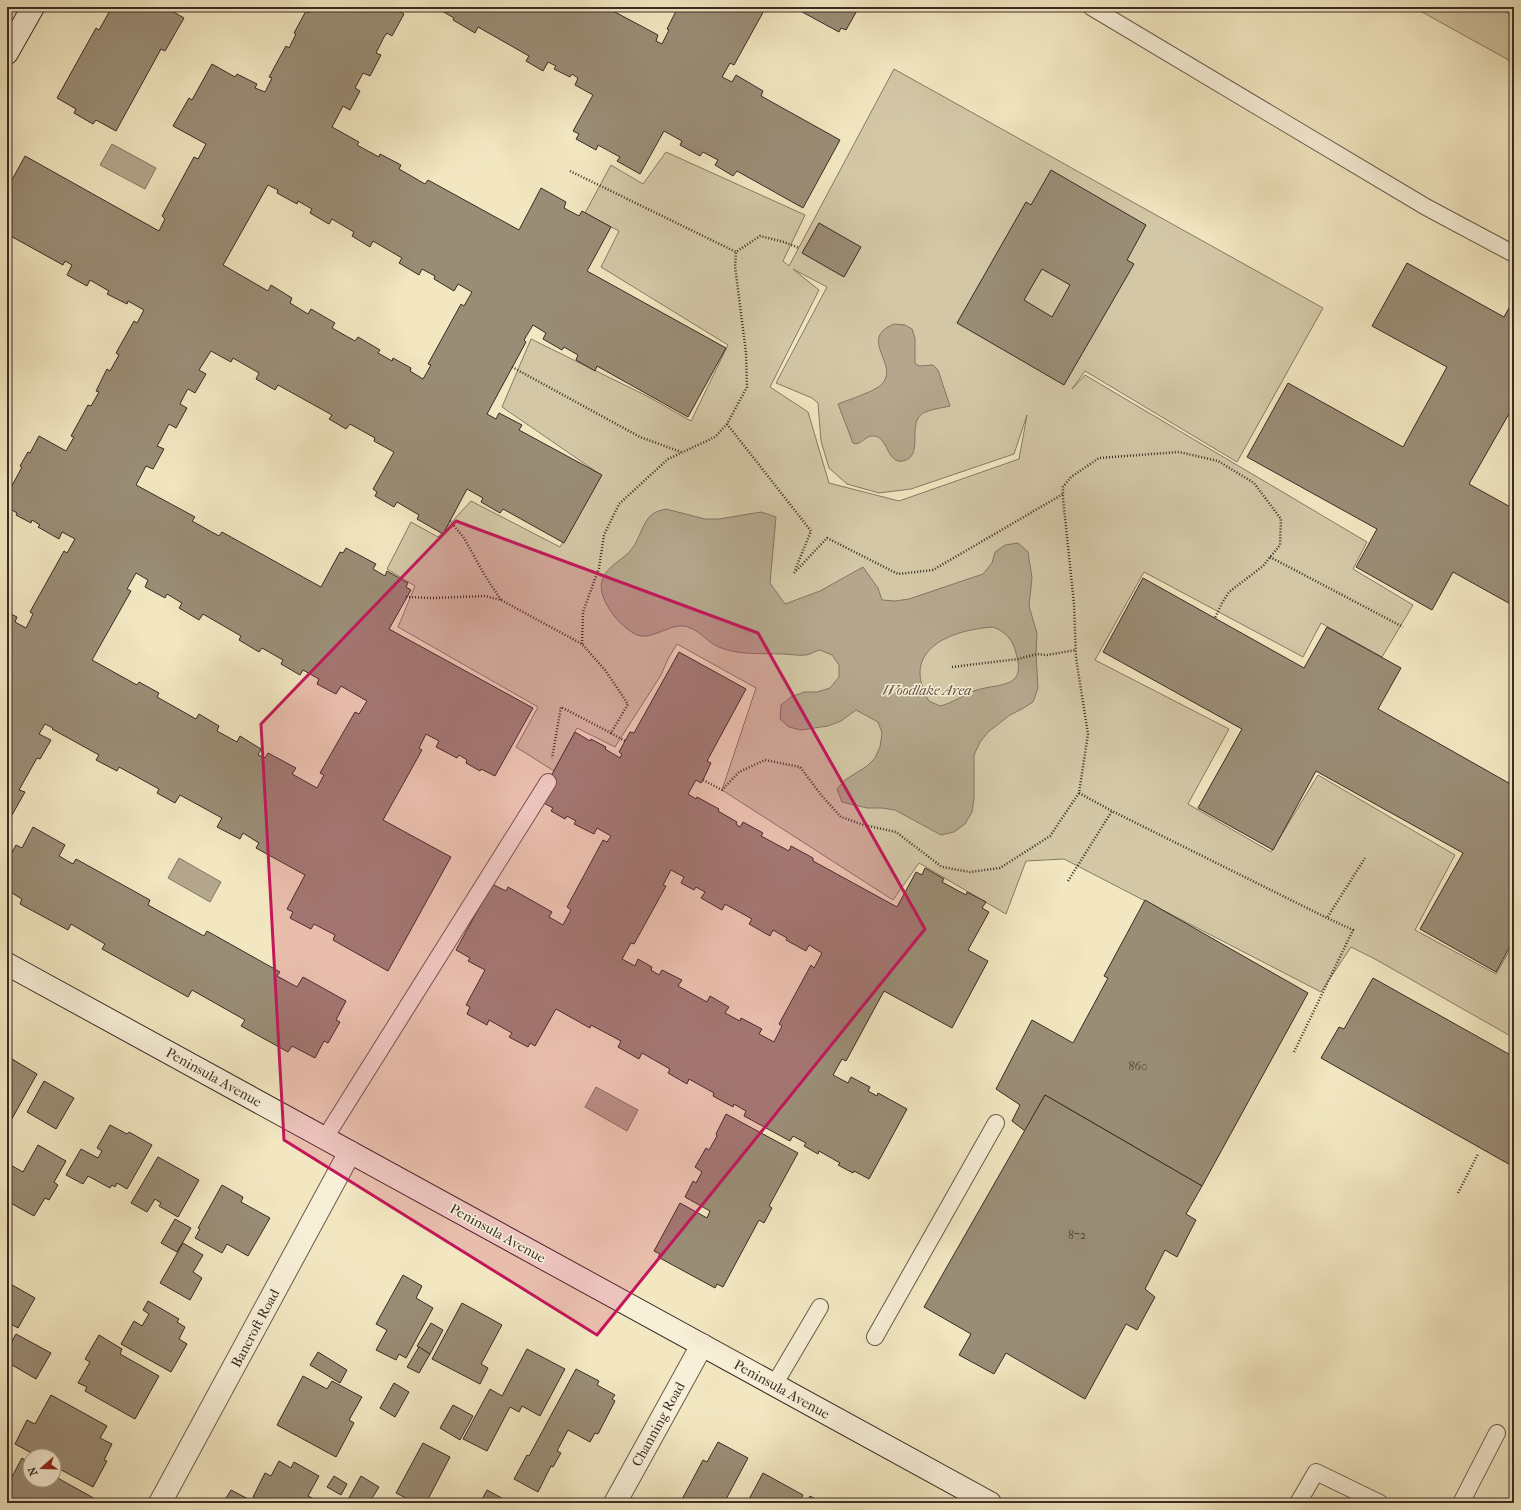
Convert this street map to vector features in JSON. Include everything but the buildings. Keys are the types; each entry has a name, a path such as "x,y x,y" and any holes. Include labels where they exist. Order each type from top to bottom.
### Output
{"main road":[{"path":"7,53 33,7"},
{"name":"Peninsula Avenue","path":"7,964 990,1503"},
{"name":"Bancroft Road","path":"160,1503 350,1152"},
{"name":"Channing Road","path":"615,1503 702,1345"}],"lane":[{"path":"1091,7 1426,206 1514,254"},
{"path":"325,1138 548,782"},
{"path":"875,1337 996,1123"},
{"path":"774,1385 820,1307"},
{"path":"1461,1503 1496,1433"},
{"path":"1298,1503 1316,1472 1380,1503"}],"path":[{"path":"570,171 736,252"},
{"path":"736,252 760,236 784,242 798,248"},
{"path":"582,644 583,612 599,568 604,535 619,504 668,459 715,437 727,424 747,387 746,353 735,266 736,252"},
{"path":"512,367 640,437 682,452"},
{"path":"727,424 811,531 794,573 827,538 898,574 933,570 1063,494"},
{"path":"703,780 722,790 739,772 765,760 800,767 822,796 841,817 864,825 896,832 942,867 970,872 1000,868 1050,836 1079,793 1088,734 1076,650 1074,604 1063,487 1071,477 1098,458 1179,452 1218,461 1254,484 1281,519 1280,545 1263,566 1229,592 1222,602 1215,618"},
{"path":"450,521 464,538 484,574 501,600"},
{"path":"1270,558 1403,628"},
{"path":"406,597 433,598 485,596 501,600 582,644 605,670 628,704 611,733"},
{"path":"952,666 1018,659 1037,654 1047,655 1076,650"},
{"path":"548,782 561,707 625,741"},
{"path":"1079,793 1112,811 1353,930 1294,1052"},
{"path":"1068,881 1112,811"},
{"path":"1327,918 1365,858"},
{"path":"1458,1193 1478,1154"}],"highlighted area":[{"path":"456,521 758,633 925,929 597,1335 284,1140 261,724"}],"green space":[{"path":"1413,7 1497,7 1514,17 1514,63"},
{"name":"Woodlake Area","path":"894,69 1323,308 1237,462 1085,371 1072,389 1085,375 1367,542 1353,569 1413,605 1382,657 1321,623 1303,657 1144,572 1095,660 1229,729 1188,804 1271,852 1318,775 1455,855 1415,930 1496,974 1514,943 1514,1038 1375,959 1351,947 1321,992 1064,859 1026,861 1006,914 919,863 893,900 722,790 756,688 677,644 661,675 615,747 577,728 554,771 516,747 538,707 398,627 415,586 387,569 411,522 438,537 471,501 560,547 601,475 502,407 531,339 647,396 691,421 728,345 601,267 619,231 585,213 611,165 643,184 666,152 805,215 783,261 789,266","holes":["793,269 827,287 776,383 812,398 818,403 821,441 829,468 847,484 879,493 911,489 1014,454 1027,415 1019,459 899,501 829,483 808,412 770,387 819,290"]}],"shaded area":[{"path":"112,144 156,168 145,189 100,165"},
{"path":"894,324 905,325 912,329 915,338 915,363 919,366 933,365 938,370 950,406 923,413 918,418 915,431 914,452 911,457 906,460 899,461 891,455 882,440 878,437 870,436 856,444 853,443 838,404 879,387 882,384 886,376 886,368 879,344 879,337 884,330"},
{"path":"666,509 705,519 719,519 761,512 776,517 770,583 785,604 820,591 863,567 878,588 882,600 895,601 909,599 983,574 992,563 995,552 1005,545 1018,543 1028,552 1032,578 1029,606 1037,633 1036,654 1038,688 1033,702 1010,715 988,732 980,742 974,755 974,799 972,812 965,824 954,832 941,835 895,810 867,808 842,802 837,789 845,780 867,766 875,758 880,747 882,733 878,722 856,710 841,721 828,726 801,730 789,727 780,719 781,705 791,697 804,692 817,692 830,688 839,677 839,665 832,655 820,650 808,655 756,654 738,652 721,648 713,644 691,628 677,626 651,635 641,636 634,634 620,622 607,606 603,597 601,588 602,581 606,573 635,545 649,517 658,511","holes":["993,627 998,629 1011,640 1015,648 1018,665 1018,673 1015,679 1002,685 977,690 940,706 929,701 921,683 920,668 925,656 934,646 946,638 961,633"]},
{"path":"179,858 221,882 210,902 168,878"},
{"path":"596,1087 638,1110 627,1131 585,1107"}]}
